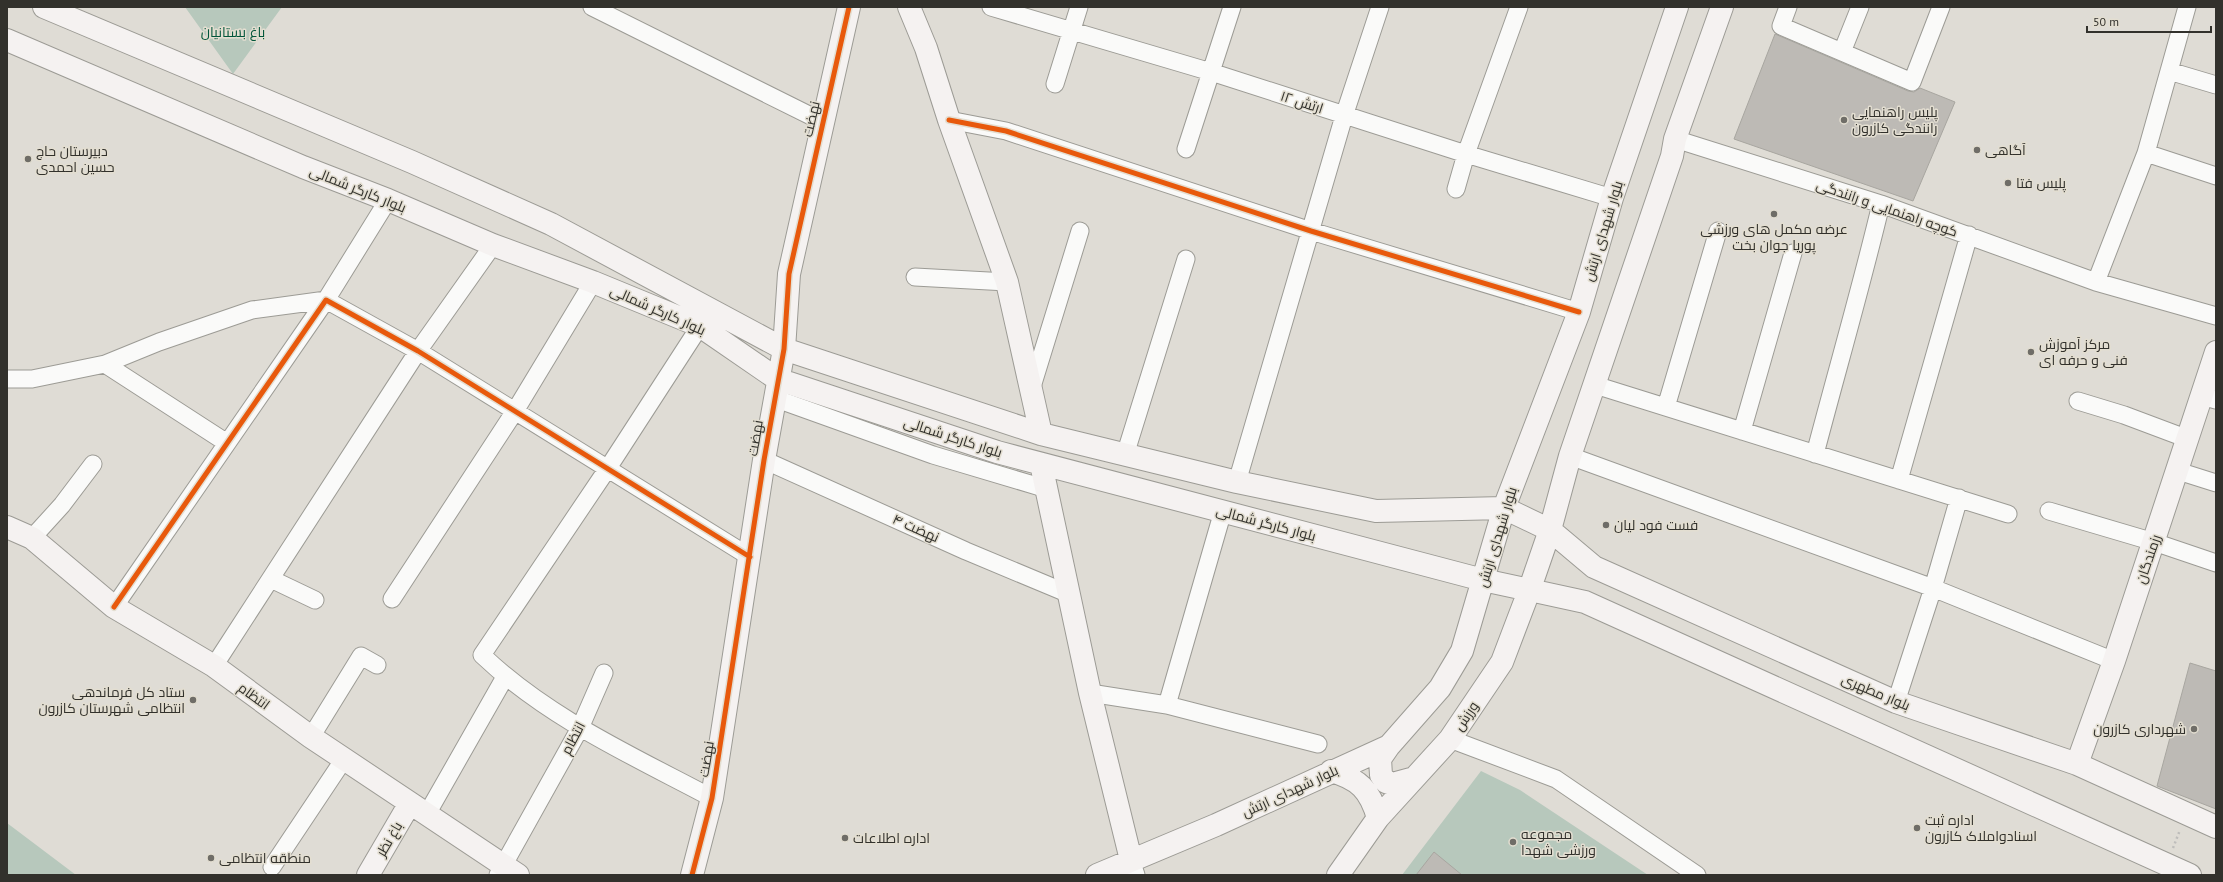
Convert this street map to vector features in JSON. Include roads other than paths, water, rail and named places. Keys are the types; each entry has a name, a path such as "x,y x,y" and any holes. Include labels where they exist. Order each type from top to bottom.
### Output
{"main road":[{"name":"بلوار کارگر شمالی","path":"44,7 105,34 412,162 551,224 784,349 1041,434 1237,482 1376,511 1504,508"},
{"name":"نهضت","path":"692,875 712,798 775,389 784,349 789,274 849,7"},
{"path":"909,7 926,48 949,120 1008,282 1041,434"},
{"name":"بلوار شهدای ارتش","path":"1097,875 1133,868 1216,825 1331,771 1389,746 1440,688 1462,651 1504,508 1579,312 1612,198 1676,7"},
{"path":"1550,530 1570,456 1596,385 1672,156 1675,139 1722,7"},
{"name":"بلوار کارگر شمالی","path":"7,40 303,167 388,200 493,245 593,282 700,326 775,389 997,452 1529,592"},
{"name":"رزمندگان","path":"2076,764 2114,661 2188,440 2209,398 2216,352"},
{"path":"1042,464 1090,693 1133,868"},
{"name":"بلوار مطهری","path":"1504,508 1550,530 1594,567 1896,702 2076,764 2216,827"},
{"name":"ورزش","path":"1338,875 1378,818 1450,739 1502,662 1529,592 1550,530"},
{"name":"انتظام","path":"8,531 32,538 114,607 214,666 310,737 427,814 506,872"},
{"path":"1529,592 1585,602 1621,617 2190,875"},
{"path":"1389,746 1380,759 1380,775 1386,782 1392,784 1414,778"},
{"path":"1331,771 1348,776 1363,786 1373,801 1378,818"},
{"name":"باغ نظر","path":"368,875 410,803"}],"street":[{"path":"592,7 823,122"},
{"name":"ارتش ۱۲","path":"992,7 1210,72 1344,116 1612,198"},
{"path":"1055,84 1079,7"},
{"path":"1186,149 1232,7"},
{"path":"1237,482 1344,116 1380,7"},
{"path":"1456,189 1466,154 1519,7"},
{"path":"1788,7 1781,26 1912,82 1941,7"},
{"path":"1842,52 1860,7"},
{"path":"2096,282 2146,153 2187,7"},
{"path":"2169,71 2216,85"},
{"path":"949,120 1006,131 1311,231 1579,312"},
{"name":"کوچه راهنمایی و رانندگی","path":"1675,139 1881,204 2096,282 2216,316"},
{"path":"2146,153 2216,176"},
{"path":"114,607 326,300 388,200"},
{"path":"1815,454 1881,204"},
{"path":"1031,390 1080,231"},
{"path":"1666,407 1718,232"},
{"path":"1900,480 1968,235"},
{"path":"214,666 418,351 493,245"},
{"path":"1742,431 1793,253"},
{"path":"1125,455 1186,259"},
{"path":"915,277 1008,282"},
{"path":"392,599 515,411 593,282"},
{"path":"7,379 32,378 105,364 159,342 252,310 326,300 418,351 750,557"},
{"path":"700,326 608,468 482,656 505,677 580,728 712,798"},
{"path":"105,364 227,443"},
{"path":"1596,385 2008,514"},
{"path":"775,389 933,454 1047,490"},
{"path":"2078,401 2124,415 2188,440"},
{"path":"1570,456 1933,588 2114,661"},
{"name":"نهضت ۴","path":"764,460 966,551 1069,594"},
{"path":"32,538 62,505 93,464"},
{"path":"2178,471 2216,483"},
{"path":"1896,702 1933,588 1958,498"},
{"path":"1166,705 1223,512"},
{"path":"2049,512 2154,542 2216,563"},
{"path":"271,579 315,600"},
{"path":"310,737 362,656 377,665"},
{"name":"انتظام","path":"506,872 580,728 604,673"},
{"path":"427,814 505,677"},
{"path":"1090,693 1166,705 1318,744"},
{"path":"1450,739 1556,779 1697,875"},
{"path":"272,868 344,759"}],"place":[{"name":"پلیس راهنمایی رانندگی کازرون","path":"1844,120"},
{"name":"آگاهی","path":"1977,150"},
{"name":"دبیرستان حاج حسین احمدی","path":"28,159"},
{"name":"پلیس فتا","path":"2008,183"},
{"name":"عرضه مکمل های ورزشی پوریا جوان بخت","path":"1774,214"},
{"name":"مرکز آموزش فنی و حرفه ای","path":"2031,352"},
{"name":"فست فود لیان","path":"1606,525"},
{"name":"ستاد کل فرماندهی انتظامی شهرستان کازرون","path":"193,700"},
{"name":"شهرداری کازرون","path":"2194,729"},
{"name":"اداره ثبت اسنادواملاک کازرون","path":"1917,828"},
{"name":"اداره اطلاعات","path":"845,838"},
{"name":"مجموعه ورزشی شهدا","path":"1513,842"},
{"name":"منطقه انتظامی","path":"211,858"}],"park label":[{"name":"باغ بستانیان","path":"233,32"}]}
